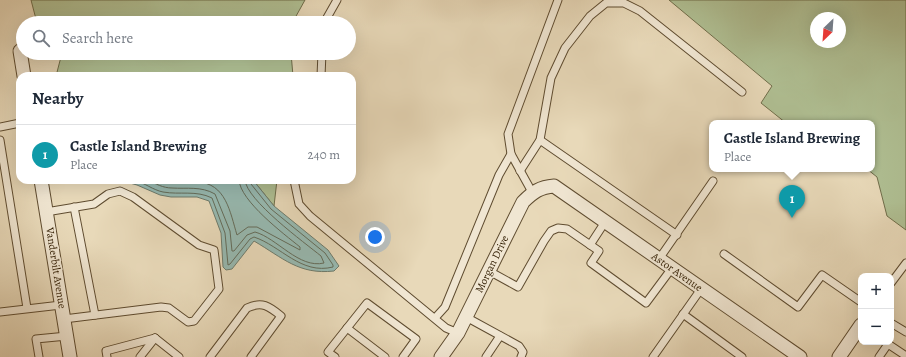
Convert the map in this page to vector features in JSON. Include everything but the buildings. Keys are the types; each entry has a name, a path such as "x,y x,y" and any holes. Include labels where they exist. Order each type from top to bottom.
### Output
{"street":[{"path":"21,60 23,72"},
{"name":"Vanderbilt Avenue","path":"42,184 70,357"},
{"name":"Astor Avenue","path":"532,192 543,187 554,186 800,357"},
{"name":"Morgan Drive","path":"441,357 458,333 523,202 532,192"},
{"path":"838,357 858,329"}],"lane":[{"path":"328,16 337,0"},
{"path":"532,192 511,154 508,134 558,0"},
{"path":"520,171 540,140 551,78 565,48 590,16 606,3 624,3 640,11 742,92"},
{"path":"321,72 322,60"},
{"path":"0,127 16,124"},
{"path":"0,140 27,308"},
{"path":"540,140 677,235"},
{"path":"435,318 445,307 500,175 511,154"},
{"path":"659,259 713,181"},
{"path":"295,184 299,204 310,216 446,328 458,333"},
{"path":"46,212 94,204 108,194 120,191 133,197 199,245 214,250 219,289 194,321 188,322 169,308 160,307 64,319"},
{"path":"74,207 95,315"},
{"path":"590,245 605,222"},
{"path":"489,271 518,287 544,241 551,231 558,228 567,229 599,251 591,263 646,303 672,268"},
{"path":"724,254 798,307 822,275 858,300"},
{"path":"894,279 906,262"},
{"path":"653,357 701,289"},
{"path":"335,357 328,352 367,303 416,339 403,357"},
{"path":"210,357 247,308 256,304 266,304 281,316 251,357"},
{"path":"0,312 62,305"},
{"path":"683,314 742,357"},
{"path":"466,316 519,346 523,352 521,357"},
{"path":"894,324 906,332"},
{"path":"347,328 385,357"},
{"path":"39,357 36,339 67,336"},
{"path":"486,357 500,336"},
{"path":"107,357 106,351 155,338"},
{"path":"140,357 155,338"},
{"path":"155,338 180,357"},
{"path":"879,357 888,344 906,356"}],"green space":[{"path":"31,0 305,0 296,16 35,16"},
{"path":"669,0 906,0 906,230 887,216 877,177 871,172 875,172 875,120 782,120 761,103 772,86"},
{"path":"60,60 292,60 293,72 57,72"},
{"path":"256,184 277,184 274,206"}],"water":[{"path":"133,184 256,184 274,206 328,250 339,266 334,271 322,272 301,268 254,241 232,269 226,270 223,267 221,233 209,201 197,197 171,197 160,195"}],"place":[{"name":"Castle Island Brewing","path":"792,218"}]}
